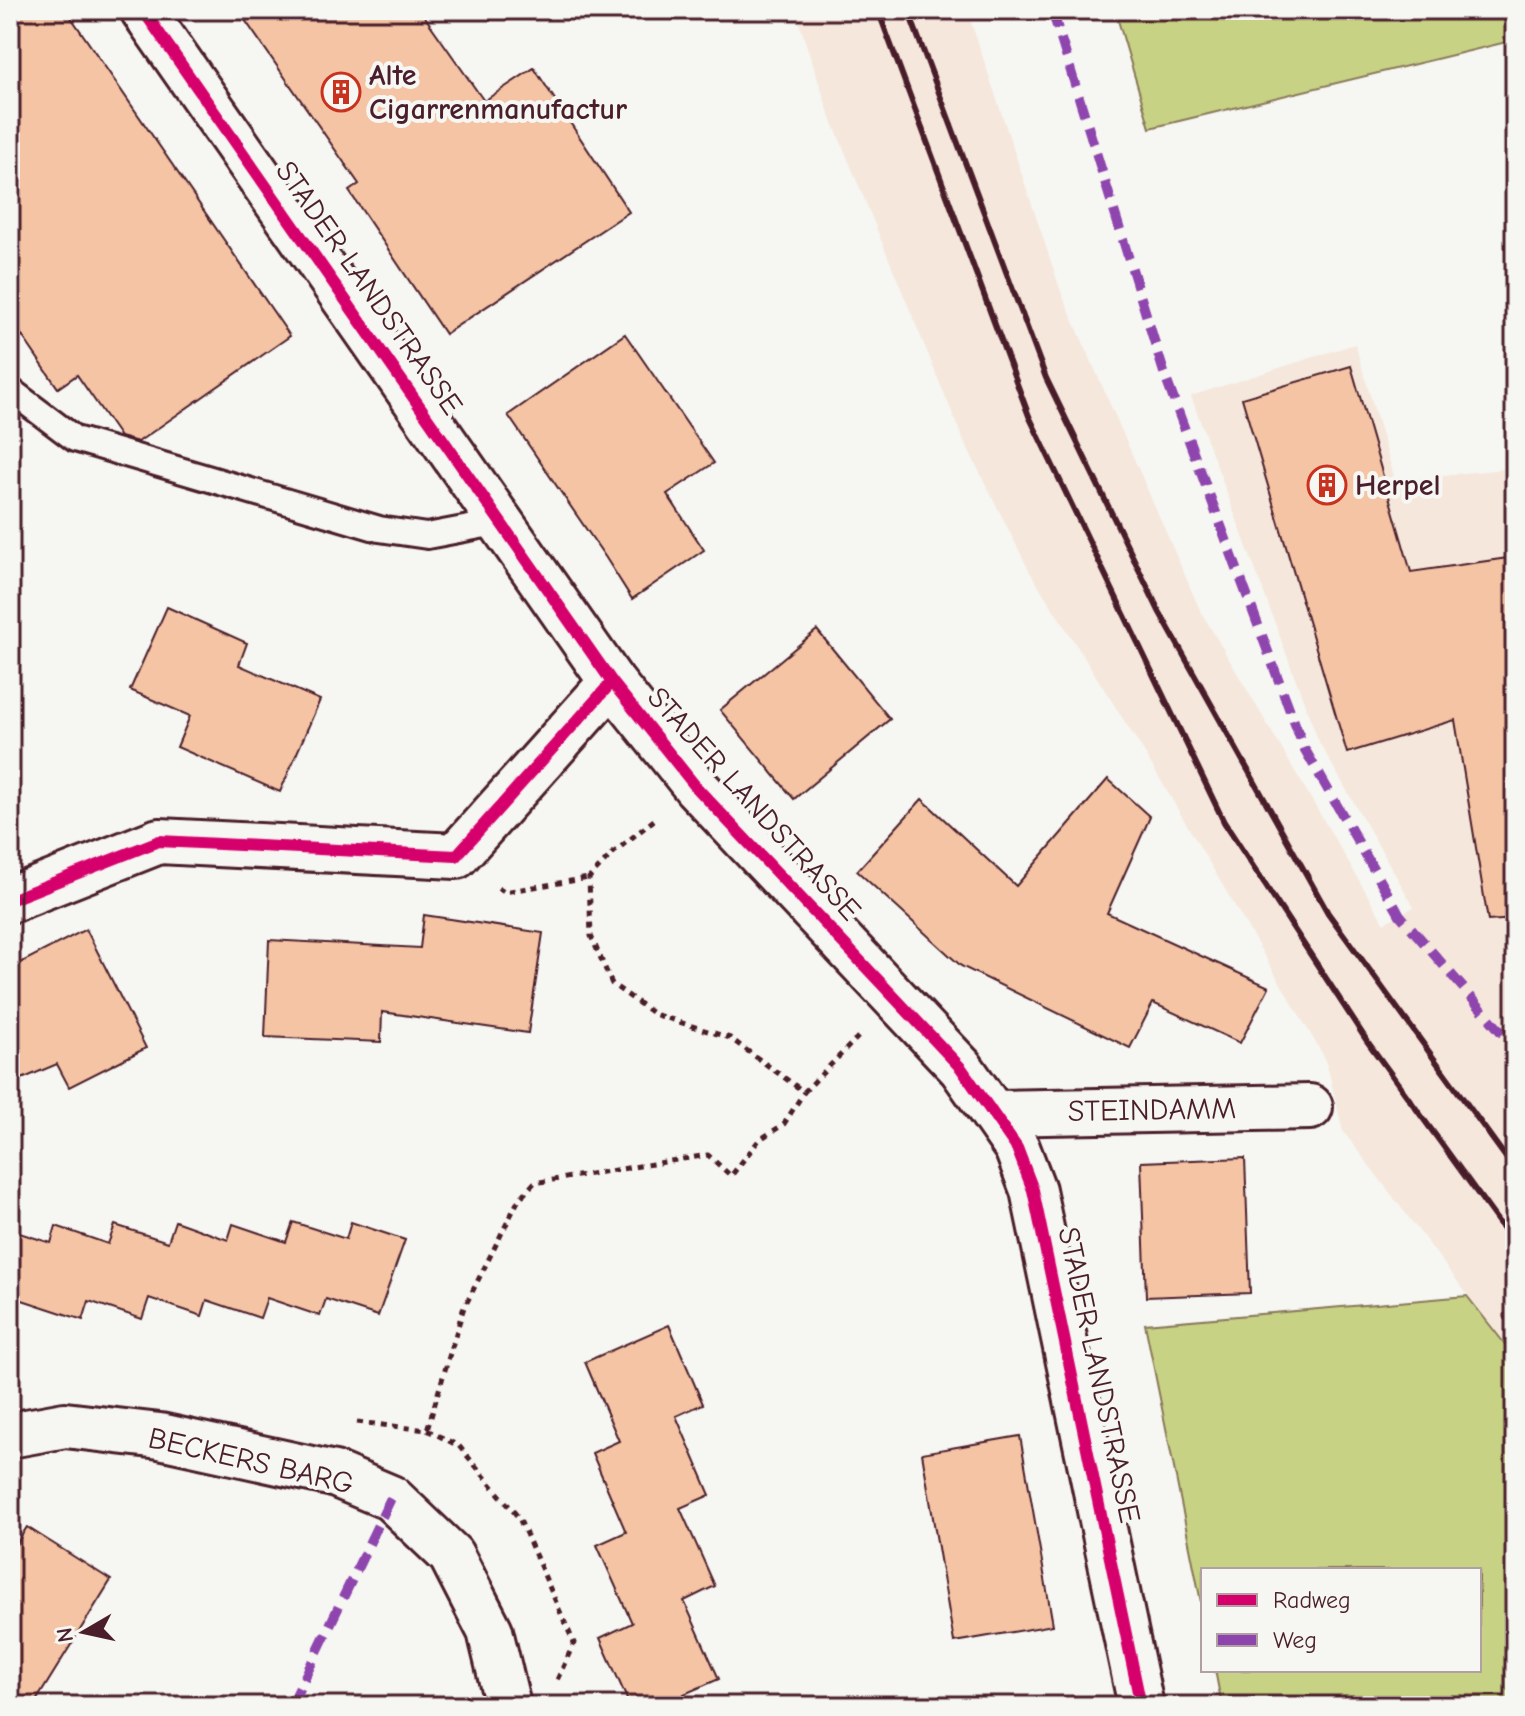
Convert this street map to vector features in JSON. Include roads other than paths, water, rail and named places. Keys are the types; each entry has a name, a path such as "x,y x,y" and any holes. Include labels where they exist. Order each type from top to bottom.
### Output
{"street":[{"name":"STADER LANDSTRASSE","path":"143,10 612,682 696,787 961,1068 1017,1148 1033,1190 1141,1706"},
{"path":"10,900 159,841 456,856 612,682"},
{"name":"STEINDAMM","path":"995,1113 1310,1107"},
{"name":"BECKERS BARG","path":"10,1435 65,1425 160,1436 334,1474 391,1498 451,1555 490,1631 508,1706"}],"lane":[{"path":"10,390 75,439 379,529 427,536 501,522"}],"railway":[{"path":"878,10 1029,416 1224,822 1367,1041 1515,1245"},
{"path":"908,10 1046,378 1159,611 1328,913 1515,1170"}],"place":[{"name":"Alte Cigarrenmanufactur","path":"341,92"},
{"name":"Herpel","path":"1327,485"}]}
